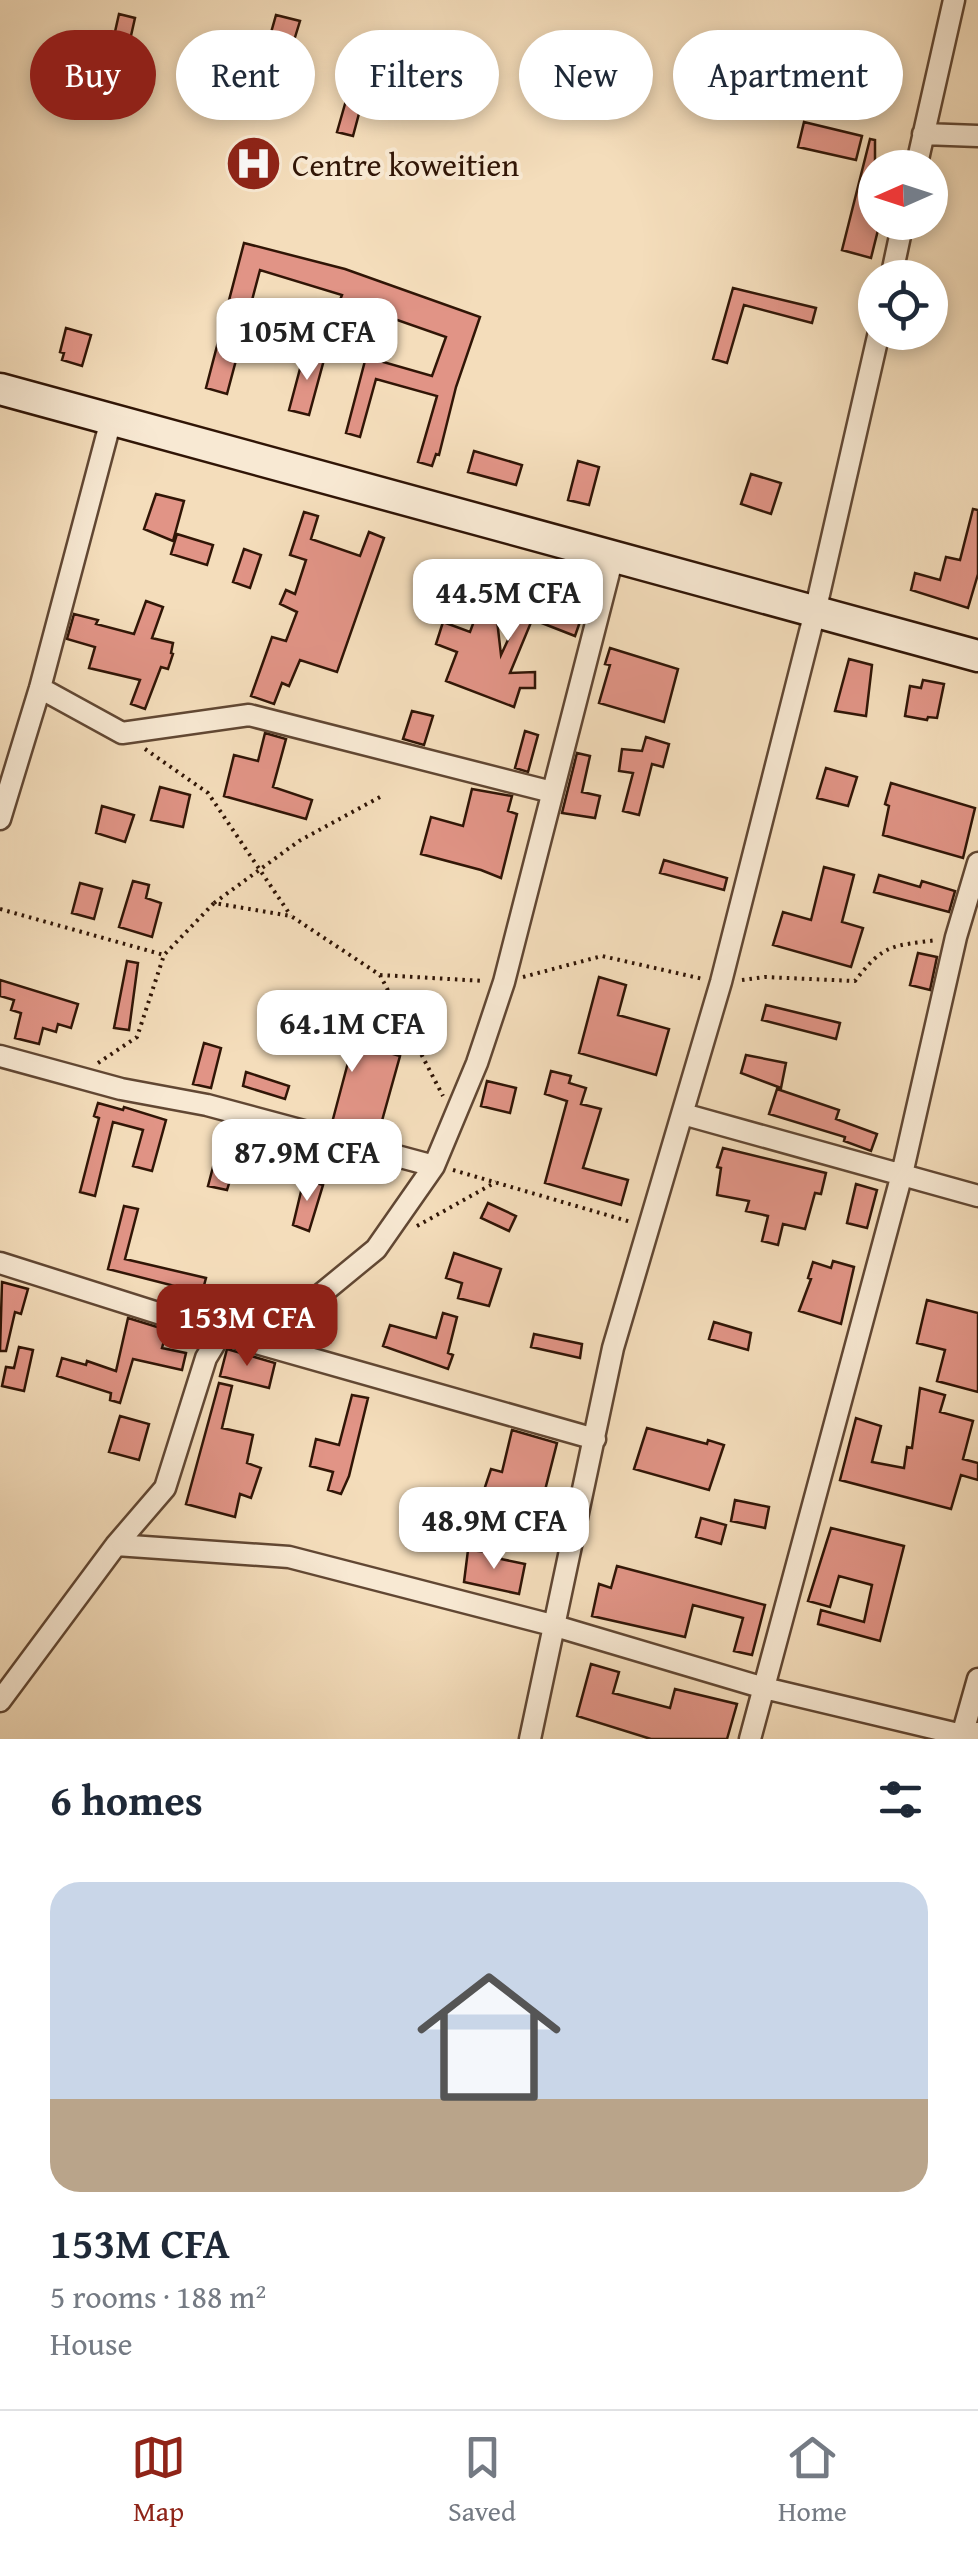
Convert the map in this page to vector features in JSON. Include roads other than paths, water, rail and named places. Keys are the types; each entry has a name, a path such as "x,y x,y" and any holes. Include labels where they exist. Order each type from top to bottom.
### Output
{"street":[{"path":"920,150 954,0"},
{"path":"924,134 978,136"},
{"path":"530,1739 614,1348 721,982 816,612 874,350"},
{"path":"0,390 978,656"},
{"path":"0,819 40,688 111,420"},
{"path":"0,1701 116,1545 166,1488 206,1358 221,1333 236,1324 296,1309 320,1294 376,1249 434,1166 504,982 613,557"},
{"path":"40,688 122,733 249,714 552,792"},
{"path":"750,1739 902,1174 956,937 978,863"},
{"path":"0,1056 207,1105 434,1166"},
{"path":"683,1114 978,1196"},
{"path":"0,1263 221,1333 595,1439"},
{"path":"116,1545 289,1558 552,1625 764,1688 967,1736 978,1679"}],"place":[{"name":"Centre koweitien","path":"253,164"}]}
